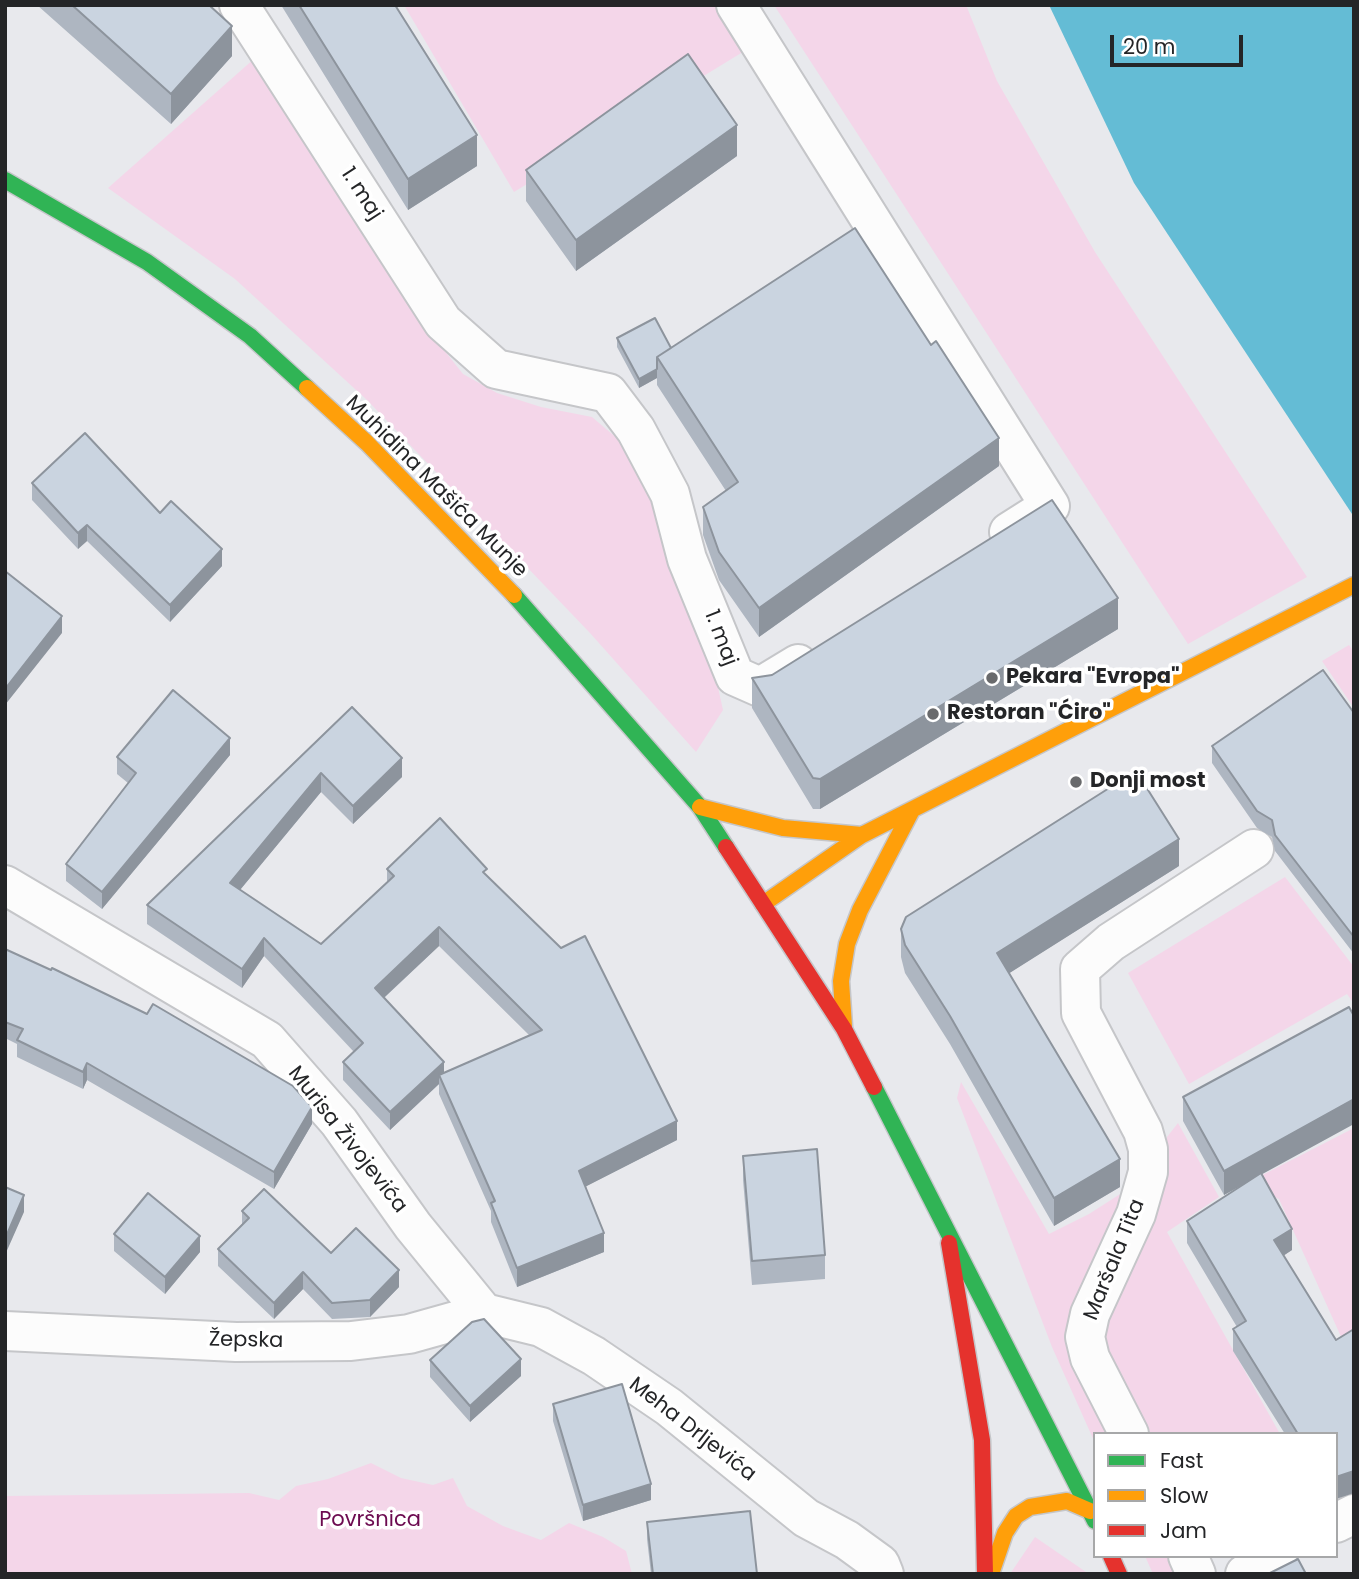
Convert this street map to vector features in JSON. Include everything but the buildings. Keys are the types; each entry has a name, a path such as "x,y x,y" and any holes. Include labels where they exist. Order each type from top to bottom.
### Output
{"main road":[{"name":"Muhidina Mašića Munje","path":"5,180 147,262 250,336 367,443 527,609 682,790 700,807 763,904"},
{"path":"1093,1516 844,1029 763,904 862,835 1354,585"},
{"path":"700,807 783,828 862,835"},
{"path":"844,1029 841,981 848,944 877,874 911,812"},
{"path":"946,1230 982,1440 985,1574"},
{"path":"991,1574 1005,1533 1016,1517 1030,1507 1067,1501 1093,1516"},
{"path":"1112,1558 1119,1574"}],"street":[{"name":"1. maj","path":"239,5 443,322 496,369 608,393 636,430 670,494 687,559 735,676 760,687 830,644"},
{"path":"736,5 1050,506 981,549"},
{"name":"Maršala Tita","path":"1128,1432 1090,1358 1085,1337 1090,1314 1136,1214 1147,1172 1148,1149 1143,1131 1081,1013 1080,969 1111,942 1254,849"},
{"name":"Murisa Živojevića","path":"5,885 267,1040 339,1122 414,1226 484,1313"},
{"name":"Žepska","path":"5,1331 236,1342 351,1341 409,1334 484,1313"},
{"name":"Meha Drljevića","path":"484,1313 541,1327 594,1356 669,1407 806,1518 847,1540 880,1564 884,1574"},
{"path":"1338,1523 1354,1514"},
{"path":"1189,1558 1196,1574"},
{"path":"1245,1574 1273,1558"}],"green space":[{"path":"404,5 724,5 751,47 514,192"},
{"path":"774,5 966,5 997,81 1095,252 1307,577 1188,644"},
{"path":"255,58 440,345 463,374 497,393 541,407 592,417 625,445 653,486 711,656 723,710 696,752 590,633 367,400 235,279 108,188"},
{"path":"1349,645 1354,652 1354,708 1322,661"},
{"path":"1285,877 1354,967 1354,1004 1347,994 1189,1084 1128,973"},
{"path":"961,1082 1049,1234 1089,1214 1139,1182 1069,1337 1112,1432 1093,1432 1093,1439 1052,1347 957,1098"},
{"path":"1178,1123 1219,1197 1167,1232 1279,1432 1150,1432 1103,1341 1108,1307 1159,1193 1167,1137"},
{"path":"1354,1128 1354,1348 1347,1350 1279,1199 1245,1184"},
{"name":"Površnica","path":"371,1463 401,1478 433,1485 453,1478 467,1506 503,1526 541,1540 569,1523 603,1537 626,1551 632,1574 5,1574 5,1496 249,1493 279,1500 296,1486 328,1479"},
{"path":"1035,1537 1089,1574 1010,1574"},
{"path":"1146,1558 1170,1558 1176,1574 1153,1574"}],"water":[{"path":"1049,5 1354,5 1354,517 1134,183"}],"traffic: fast":[{"path":"5,180 147,262 250,336 307,388"},
{"path":"514,595 700,807 726,847"},
{"path":"874,1087 1093,1517"}],"traffic: slow":[{"path":"307,388 367,443 514,595"},
{"path":"763,904 862,835 1354,585"},
{"path":"700,807 783,828 862,835"},
{"path":"844,1026 841,981 847,944 860,910 911,812"},
{"path":"991,1574 1005,1533 1016,1516 1030,1507 1067,1501 1090,1511"}],"traffic: jam":[{"path":"726,847 844,1029 874,1087"},
{"path":"949,1243 982,1440 985,1574"},
{"path":"1112,1558 1119,1574"}],"place":[{"name":"Pekara \"Evropa\"","path":"992,678"},
{"name":"Restoran \"Ćiro\"","path":"933,714"},
{"name":"Donji most","path":"1076,782"}]}
